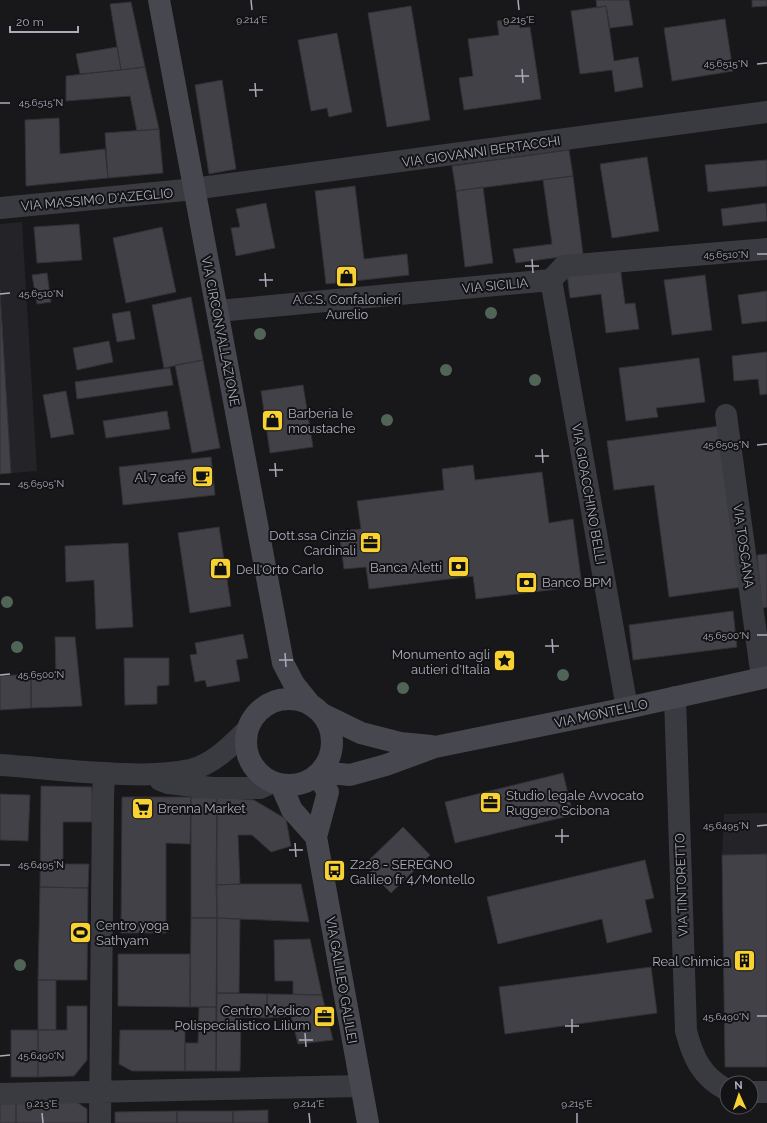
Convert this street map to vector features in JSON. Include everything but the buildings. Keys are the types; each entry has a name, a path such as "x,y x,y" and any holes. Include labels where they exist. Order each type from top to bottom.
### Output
{"street":[{"name":"VIA CIRCONVALLAZIONE","path":"158,0 218,311 283,663 294,684 316,709"},
{"name":"VIA GIOVANNI BERTACCHI","path":"194,189 767,112"},
{"name":"VIA MASSIMO D'AZEGLIO","path":"0,208 194,189"},
{"path":"551,280 564,266 767,249"},
{"name":"VIA SICILIA","path":"218,311 551,280"},
{"name":"VIA GIOACCHINO BELLI","path":"551,280 627,708"},
{"name":"VIA TOSCANA","path":"726,415 765,677"},
{"path":"0,765 148,775 190,770 212,760 231,746 247,730 274,688 283,663"},
{"name":"VIA MONTELLO","path":"322,780 350,775 386,765 435,747 627,708 765,677"},
{"name":"VIA TINTORETTO","path":"674,697 686,1031 690,1049 702,1070 715,1084 719,1086"},
{"path":"148,775 168,783 212,788 260,788 277,784 296,785 322,780 332,752 332,737 330,727 316,709 302,701 285,699 269,704 261,709"},
{"name":"VIA MONTELLO","path":"316,709 361,733 400,743 435,747"},
{"path":"247,730 246,746 250,761 258,773 277,784 292,810 316,837"},
{"path":"100,1123 104,773"},
{"name":"VIA GALILEO GALILEI","path":"322,780 316,837 368,1123"},
{"path":"0,1094 100,1093 361,1086"}],"shaded area":[{"path":"22,222 37,471 0,474 0,224"},
{"name":"Real Chimica","path":"767,813 767,1067 725,1067 722,855 724,814"}],"place":[{"name":"A.C.S. Confalonieri Aurelio","path":"347,277"},
{"name":"Barberia le moustache","path":"273,420"},
{"name":"Al 7 café","path":"202,477"},
{"name":"Dott.ssa Cinzia Cardinali","path":"371,542"},
{"name":"Banca Aletti","path":"458,567"},
{"name":"Dell'Orto Carlo","path":"220,569"},
{"name":"Banco BPM","path":"527,582"},
{"name":"Monumento agli autieri d'Italia","path":"505,661"},
{"name":"Studio legale Avvocato Ruggero Scibona","path":"490,802"},
{"name":"Brenna Market","path":"143,808"},
{"name":"Z228 - SEREGNO Galileo fr 4/Montello","path":"335,871"},
{"name":"Centro yoga Sathyam","path":"80,932"},
{"name":"Real Chimica","path":"745,961"},
{"name":"Centro Medico Polispecialistico Lilium","path":"325,1017"}]}
